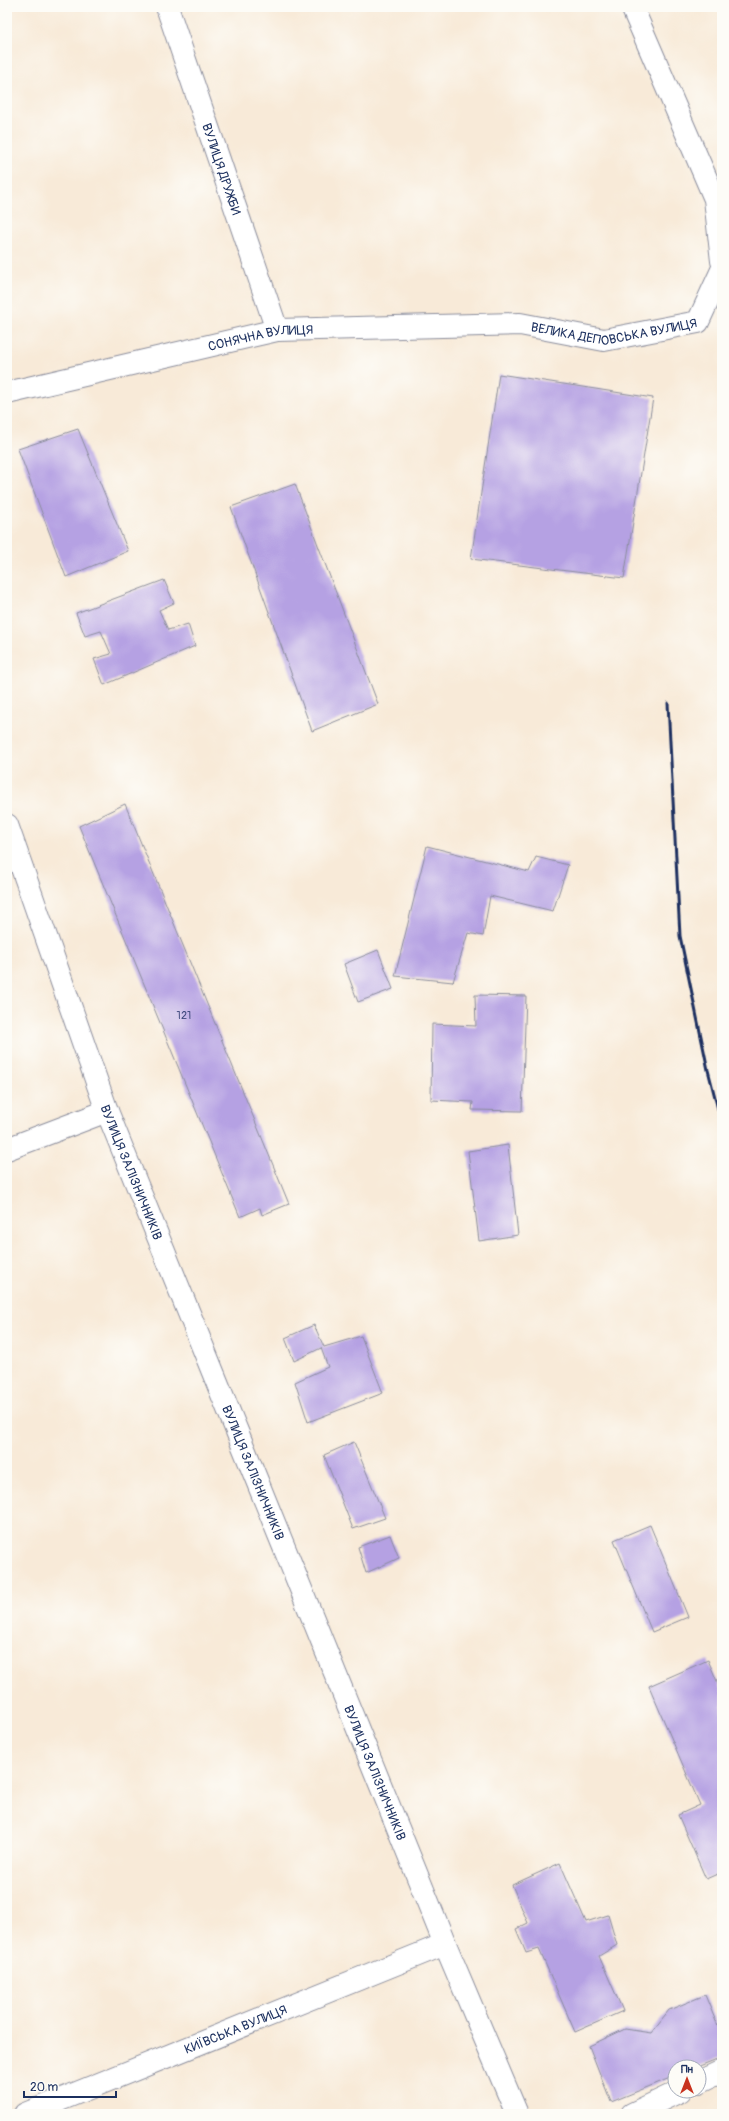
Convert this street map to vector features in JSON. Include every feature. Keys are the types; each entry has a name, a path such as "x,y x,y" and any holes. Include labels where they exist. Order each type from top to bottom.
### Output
{"street":[{"name":"ВУЛИЦЯ ДРУЖБИ","path":"167,7 277,330"},
{"path":"632,7 715,199 722,261"},
{"name":"ВЕЛИКА ДЕПОВСЬКА ВУЛИЦЯ","path":"520,324 604,340 698,322 722,270"},
{"name":"СОНЯЧНА ВУЛИЦЯ","path":"7,393 277,330 520,324"},
{"name":"ВУЛИЦЯ ЗАЛІЗНИЧНИКІВ","path":"7,825 107,1111 445,1944 517,2114"},
{"path":"7,1149 107,1111"},
{"name":"КИЇВСЬКА ВУЛИЦЯ","path":"25,2114 445,1944"},
{"path":"707,2078 722,2071"},
{"path":"632,2114 667,2097"}],"building":[{"path":"499,374 653,398 624,578 471,559"},
{"path":"78,429 128,551 66,577 18,449"},
{"path":"295,484 378,704 312,731 231,507"},
{"path":"164,580 174,603 159,610 168,630 188,624 195,646 104,685 94,659 111,654 101,631 85,636 76,613"},
{"path":"125,804 289,1204 262,1215 260,1208 240,1217 79,826"},
{"path":"427,846 529,872 536,857 568,865 553,911 490,896 483,936 468,933 453,982 395,976"},
{"path":"378,950 393,989 358,1002 344,964"},
{"path":"475,995 526,996 522,1111 472,1110 473,1102 431,1100 432,1024 476,1026"},
{"path":"508,1145 518,1235 479,1241 468,1151"},
{"path":"314,1325 324,1347 361,1336 383,1393 308,1422 295,1382 328,1367 321,1348 294,1361 285,1338"},
{"path":"354,1442 385,1518 353,1529 324,1455"},
{"path":"650,1525 688,1617 652,1632 614,1540"},
{"path":"390,1535 399,1558 366,1573 358,1547"},
{"path":"708,1660 722,1693 722,1872 706,1879 678,1815 700,1805 649,1686"},
{"path":"560,1863 586,1922 608,1915 617,1945 599,1956 623,2011 575,2032 539,1949 526,1953 516,1929 528,1923 512,1885"},
{"path":"705,1995 722,2036 722,2057 707,2063 707,2059 667,2059 667,2079 611,2102 589,2046 625,2029 651,2033 669,2010"}],"railway":[{"path":"668,703 680,936 708,1070 722,1125"}]}
